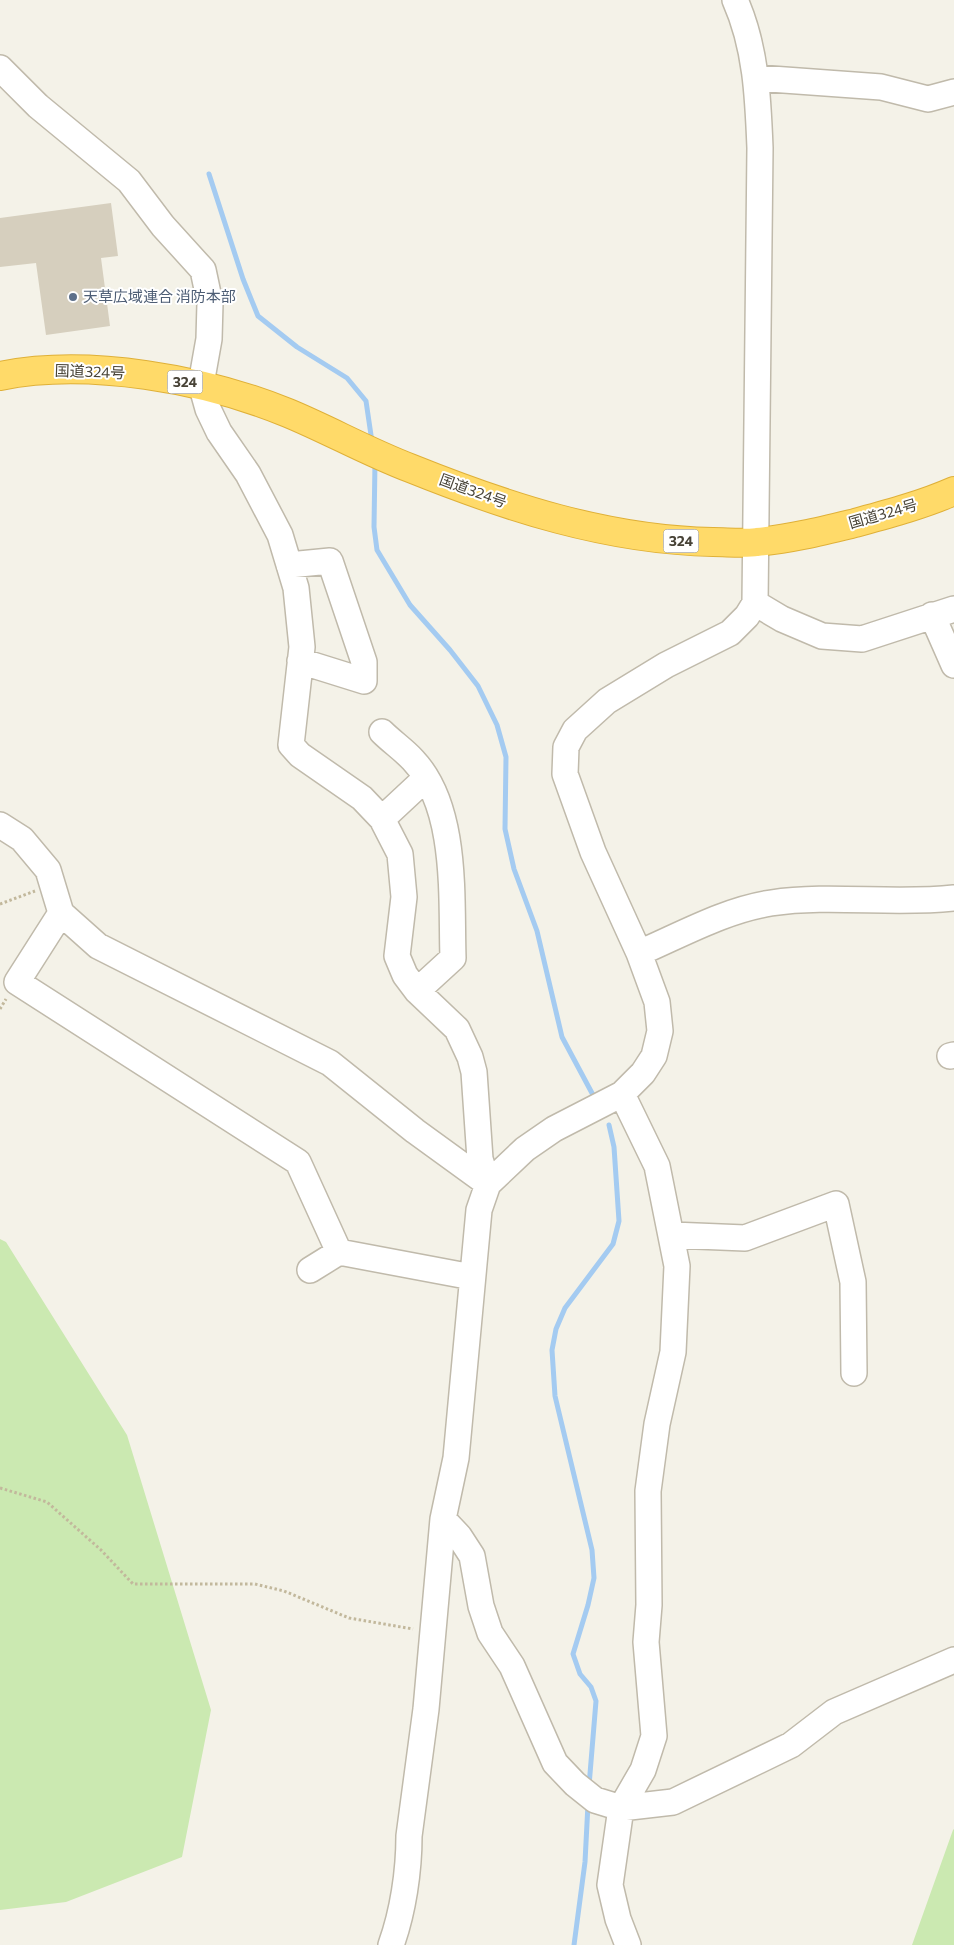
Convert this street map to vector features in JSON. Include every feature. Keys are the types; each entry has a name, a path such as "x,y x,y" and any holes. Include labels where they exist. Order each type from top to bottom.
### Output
{"highway":[{"name":"国道324号","path":"0,376 58,370 116,372 201,384 286,412 410,469 540,515 612,533 685,541 755,543 798,537 879,517 954,491"}],"street":[{"path":"390,1945 396,1931 409,1854 434,1631 443,1519 456,1458 479,1210 488,1184 525,1149 554,1129 622,1094 644,1073 654,1056 660,1031 657,1002 639,952 593,852 565,774 566,747 575,730 607,701 666,665 730,633 747,616 755,603 760,148 757,78 745,22 735,0"},
{"path":"0,68 38,106 129,181 163,226 203,270 210,312 210,339 201,384 208,409 219,432 248,474 280,535 296,588 302,647 291,745 300,755 362,798 382,819 400,854 404,897 397,956 405,974 417,991 457,1029 470,1057 474,1072 480,1160 488,1184"},
{"path":"757,78 881,87 928,99 954,92"},
{"path":"289,565 330,561 364,662 364,681 300,661"},
{"path":"755,603 782,618 822,636 862,639 943,612 954,665"},
{"path":"382,732 414,761 426,778 443,818 450,854 453,958 417,991"},
{"path":"382,819 426,778"},
{"path":"0,825 22,839 48,870 61,913 98,946 330,1063 415,1131 488,1184"},
{"path":"639,952 736,912 770,903 815,898 868,900 954,898"},
{"path":"61,913 17,982 298,1162 339,1252"},
{"path":"622,1094 657,1166 677,1266 672,1352 657,1424 648,1491 649,1605 646,1642 654,1736 643,1770 621,1808 610,1885 618,1919 628,1945"},
{"path":"672,1235 745,1238 836,1204 853,1282 854,1372"},
{"path":"310,1270 339,1252 472,1277"},
{"path":"443,1519 459,1536 472,1556 480,1606 490,1633 512,1666 555,1764 586,1793 621,1808 673,1802 791,1745 834,1712 954,1660"}],"path":[{"path":"0,904 52,885"},
{"path":"0,1488 47,1502 101,1550 133,1584 255,1584 284,1592 349,1618 434,1631"}],"green space":[{"path":"0,1239 6,1242 127,1435 211,1710 182,1857 66,1902 0,1910"},
{"path":"953,1830 954,1945 912,1945"}],"building":[{"name":"天草広域連合 消防本部","path":"111,203 118,256 101,258 110,326 46,335 36,263 0,267 0,218"}],"waterway":[{"path":"209,174 243,279 258,316 297,347 347,378 366,401 372,442"},
{"path":"375,462 374,527 377,550 410,605 450,650 478,686 497,725 506,757 505,829 514,869 537,931 562,1037 593,1095"},
{"path":"589,1786 596,1701 591,1687 580,1674 573,1654 594,1578 592,1550 555,1396 552,1350 556,1329 565,1308 613,1244 619,1221 614,1147 609,1125"},
{"path":"574,1945 585,1862 588,1804"}],"place":[{"name":"天草広域連合 消防本部","path":"73,297"}]}
